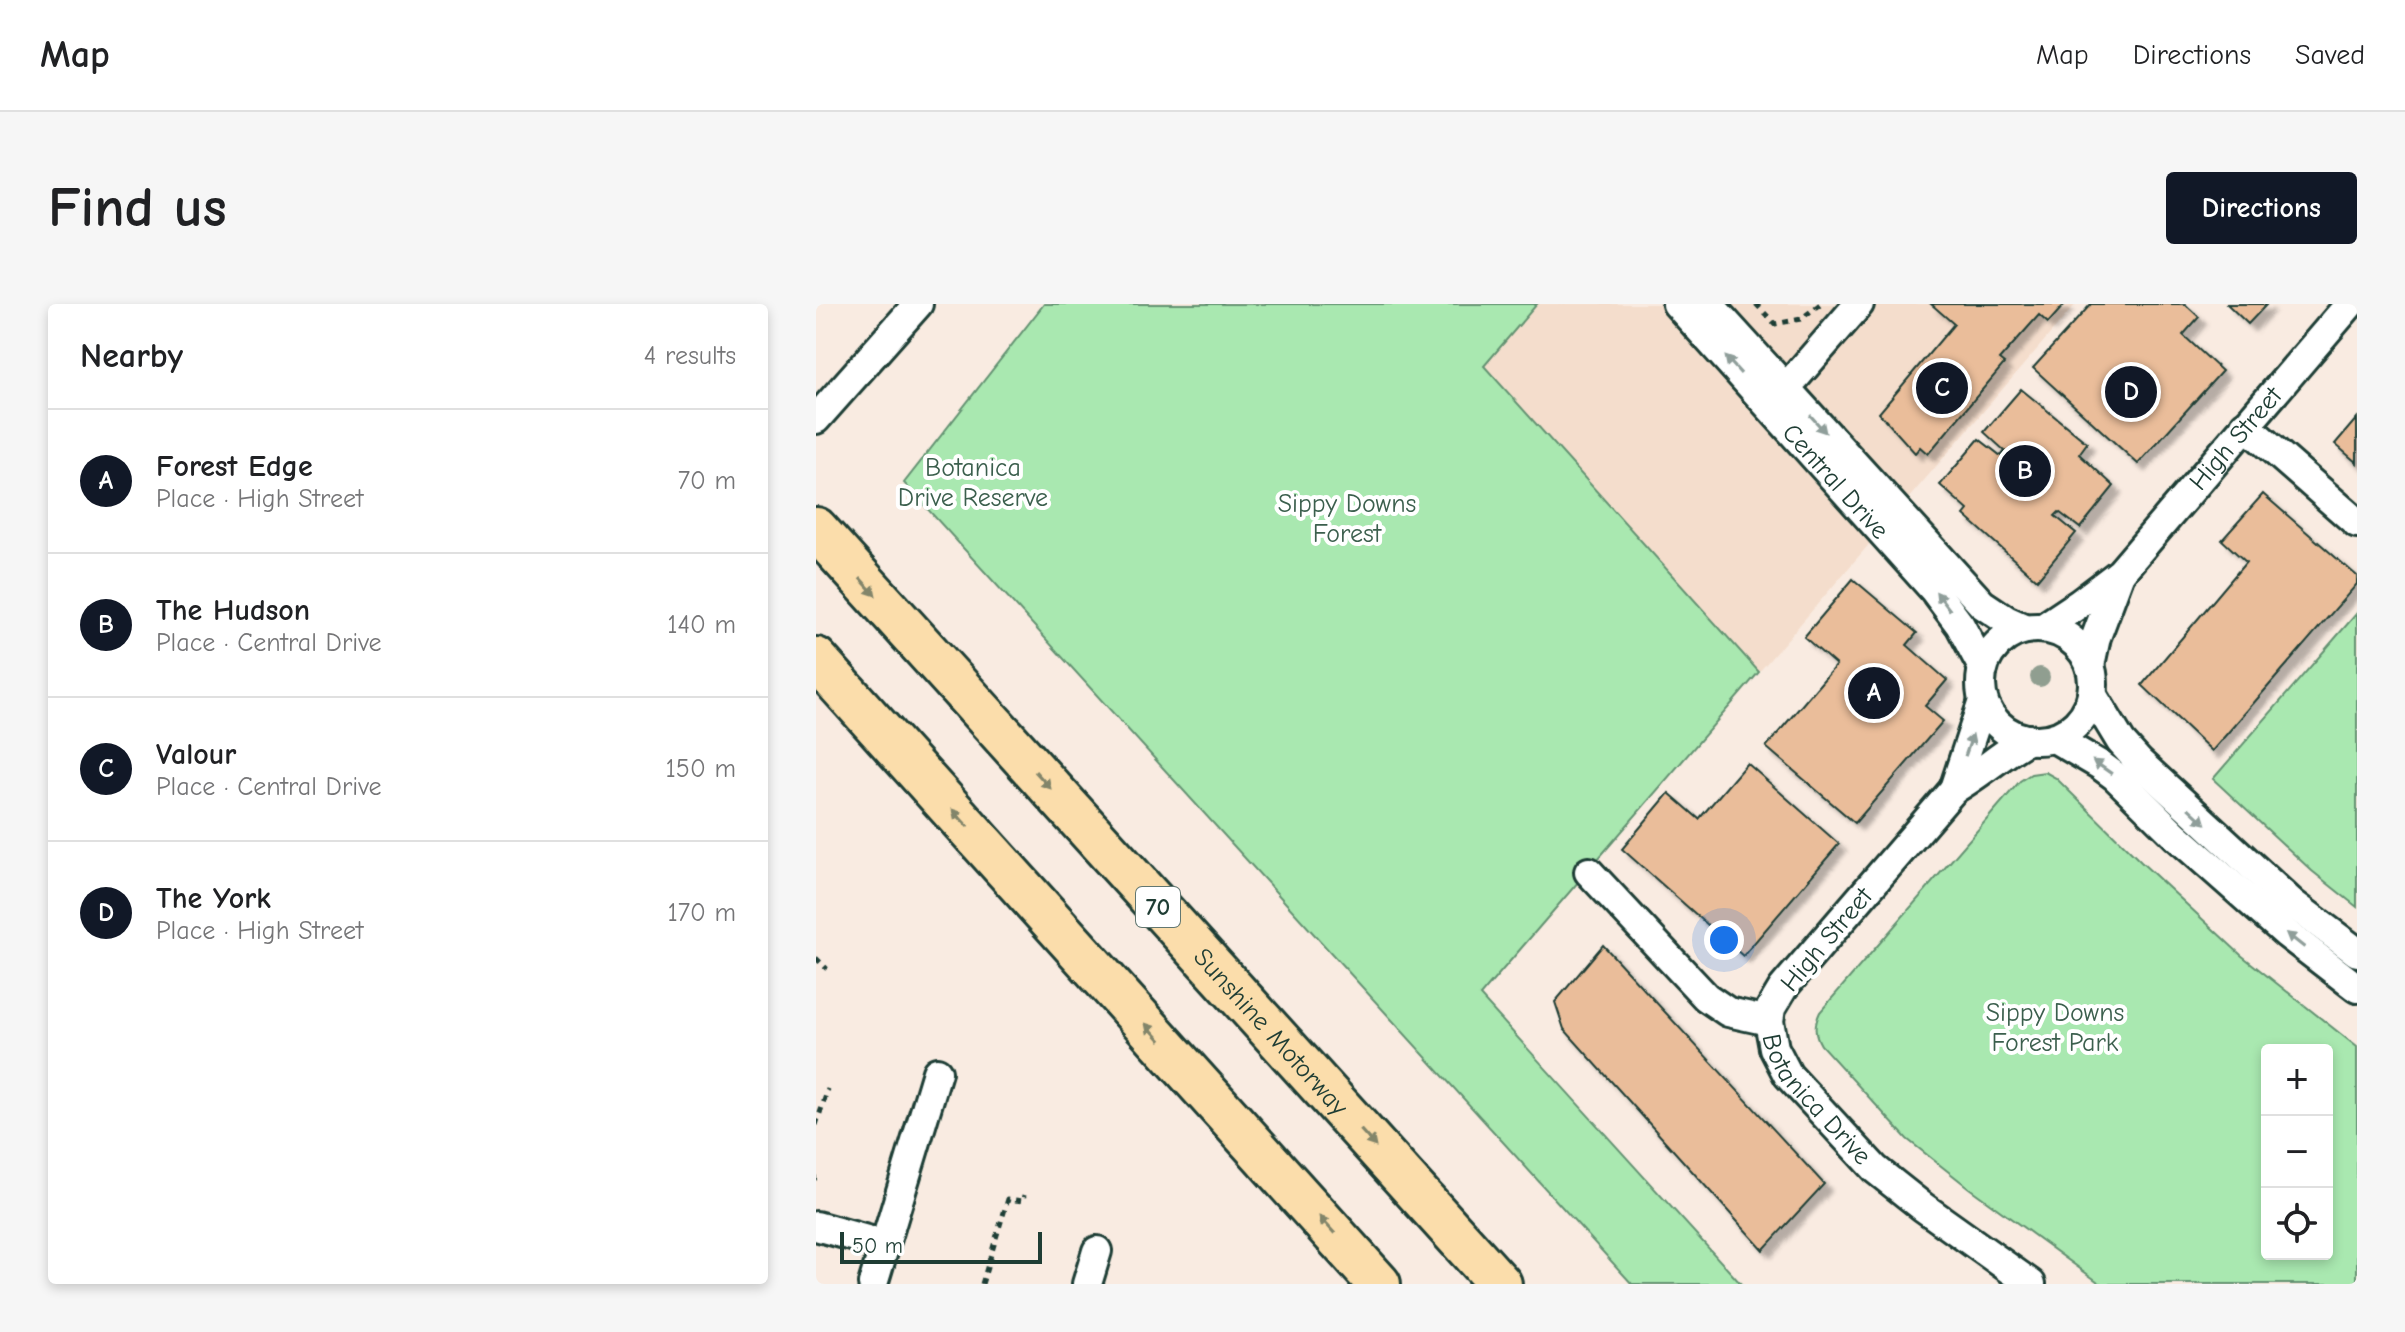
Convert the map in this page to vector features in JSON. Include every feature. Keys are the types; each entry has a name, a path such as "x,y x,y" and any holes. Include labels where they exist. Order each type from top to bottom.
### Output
{"highway":[{"name":"Sunshine Motorway","path":"816,529 1500,1284"},
{"path":"816,659 1379,1284"}],"street":[{"path":"816,419 918,304"},
{"name":"Central Drive","path":"1677,304 1778,398 1982,604 2006,620 2034,629"},
{"name":"Central Drive","path":"1709,304 1778,398 1934,590 1960,625 1983,668"},
{"path":"1778,398 1859,304"},
{"name":"High Street","path":"2034,629 2073,609 2120,573 2350,304"},
{"path":"2245,425 2357,523"},
{"name":"High Street","path":"2090,665 2096,637 2120,573"},
{"path":"2041,738 2068,731 2079,721 2092,694 2092,680 2090,665 2072,640 2058,632 2034,629 2011,634 1999,642 1983,668 1980,684 1983,701 2000,727 2013,735 2041,738 2100,765 2287,934 2357,988"},
{"path":"2092,694 2121,742 2139,762 2293,904 2357,952"},
{"name":"High Street","path":"1954,789 1983,701"},
{"name":"High Street","path":"1769,1021 1771,1008 1783,988 1954,789 1974,778 2006,752 2041,738"},
{"name":"Botanica Drive","path":"1589,872 1706,997 1728,1012 1769,1021 1774,1048 1788,1075 1875,1169 2031,1284"},
{"path":"873,1284 937,1072"},
{"path":"816,1226 885,1245"},
{"path":"1087,1284 1097,1251"}],"path":[{"path":"1756,304 1775,324 1801,319 1820,304"},
{"path":"816,958 827,969"},
{"path":"816,1125 828,1089"},
{"path":"982,1284 1008,1199 1023,1201 1024,1195"}],"shaded area":[{"path":"1537,304 2076,304 1759,672 1484,366"}],"green space":[{"name":"Sippy Downs Forest","path":"1044,304 1537,304 1484,366 1759,672 1480,996 1741,1284 1632,1284 904,483"},
{"path":"2357,613 2357,907 2312,871 2213,779"},
{"name":"Sippy Downs Forest Park","path":"2045,772 2056,778 2241,955 2357,1047 2357,1284 2101,1284 1907,1139 1821,1045 1816,1029 1820,1012 2020,781 2031,774"}],"building":[{"path":"1931,304 2065,304 2048,323 2039,315 1999,360 2004,364 1928,454 1920,447 1915,453 1879,413 1954,324"},
{"path":"2091,304 2185,304 2199,317 2183,335 2222,371 2138,464 2033,368"},
{"path":"2227,304 2267,304 2248,324"},
{"path":"2021,389 2087,443 2079,454 2114,486 2080,528 2059,512 2055,516 2076,533 2037,580 1964,515 1968,510 1940,485 1979,439 2001,456 2005,451 1984,432"},
{"path":"2357,418 2357,463 2335,444"},
{"path":"2263,494 2357,576 2357,584 2212,751 2142,685 2246,562 2222,540"},
{"path":"1853,579 1917,633 1907,645 1947,680 1925,706 1943,721 1855,823 1766,747 1836,665 1804,637"},
{"path":"1747,763 1839,844 1743,956 1622,849 1669,793 1699,819"},
{"path":"1603,945 1824,1184 1763,1250 1564,1029 1555,1002"}],"place":[{"name":"Valour","path":"1942,388"},
{"name":"The York","path":"2131,392"},
{"name":"The Hudson","path":"2025,471"},
{"name":"Forest Edge","path":"1874,693"}],"park label":[{"name":"Botanica Drive Reserve","path":"973,482"}]}
